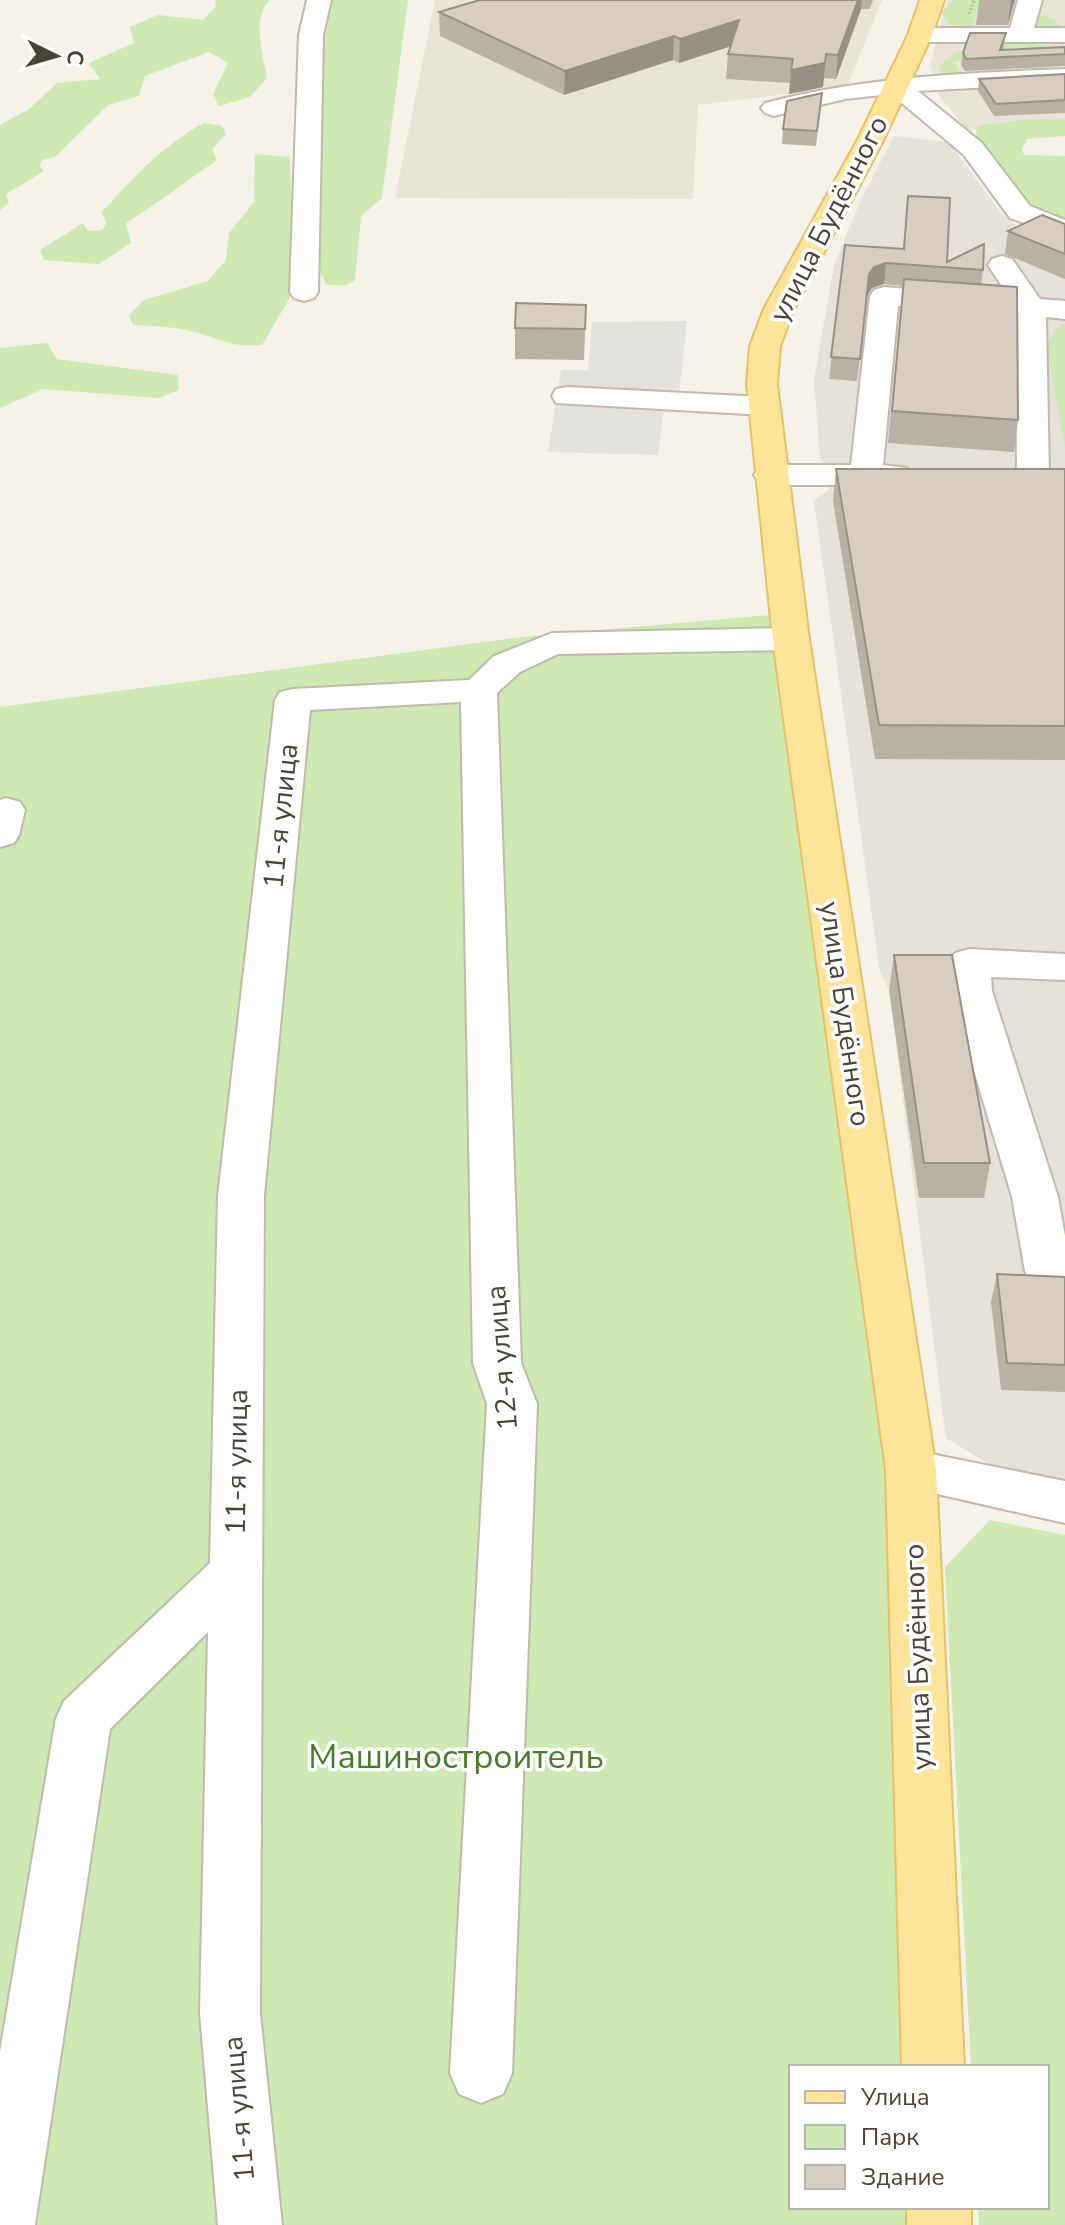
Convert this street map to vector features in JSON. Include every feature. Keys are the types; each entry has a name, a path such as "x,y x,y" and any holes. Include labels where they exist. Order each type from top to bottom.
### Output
{"main road":[{"name":"улица Будённого","path":"932,0 920,35 871,139 779,309 765,346 762,384 791,639 911,1470 933,2065"}],"street":[{"path":"304,292 311,35 319,0"},
{"path":"920,35 962,35 1024,19 1065,21"},
{"path":"1024,19 1065,35"},
{"path":"962,35 1002,59 1065,56"},
{"path":"774,108 822,93 896,85 1065,76"},
{"path":"896,85 973,149 1020,212 1065,230"},
{"path":"1002,265 1031,308 1034,477"},
{"path":"866,474 884,296 1065,310"},
{"path":"567,396 764,406"},
{"path":"770,475 927,475"},
{"path":"479,690 507,664 552,644 791,639"},
{"name":"11-я улица","path":"250,2225 230,2013 241,1196 293,700 479,690"},
{"name":"12-я улица","path":"479,690 497,1363 512,1404 481,2073"},
{"path":"1048,1271 1035,1197 971,991 970,962 1065,967"},
{"path":"911,1470 1065,1502"},
{"path":"3,2225 84,1718 236,1571"}],"shaded area":[{"path":"435,0 882,0 847,87 698,105 693,199 395,198"},
{"path":"948,0 1065,0 1065,124 967,130 937,93 930,64"},
{"path":"894,136 949,142 1000,212 1019,228 1065,248 1065,1480 989,1464 946,1438 889,990 880,972 814,500 829,490 829,467 820,459 814,380 834,265 860,202"},
{"path":"687,321 679,394 663,414 658,455 548,452 561,370 588,370 592,322"}],"green space":[{"path":"215,0 270,0 264,8 260,27 267,78 250,97 219,106 213,94 228,63 209,52 145,76 139,96 108,105 55,157 42,160 39,166 44,171 6,194 9,203 0,210 0,125 29,109 57,83 100,79 89,63 134,43 130,27 158,15 203,20 216,7"},
{"path":"331,0 408,0 382,198 361,216 355,280 341,285 326,284 320,272 318,101"},
{"path":"952,0 981,0 972,26 950,25 941,13"},
{"path":"1043,15 1055,20 1063,31 1028,40 1028,43 1045,45 1047,50 954,62 965,79 945,79 939,66 948,58 963,50 1002,40 1024,22"},
{"path":"1065,119 1065,136 1027,139 1022,149 1024,155 1065,156 1065,227 1029,210 976,136 977,128 981,125"},
{"path":"204,123 222,126 226,134 212,149 217,160 126,223 131,243 99,264 44,260 40,250 83,223 88,231 102,230 106,224 102,212 125,187 162,152"},
{"path":"255,154 290,157 294,291 262,345 237,345 176,328 133,325 129,316 144,300 208,281 226,260 229,233 254,202"},
{"path":"1065,323 1065,449 1047,343"},
{"path":"47,343 57,359 178,375 179,390 158,398 43,389 0,408 0,348"},
{"name":"Машиностроитель","path":"770,615 903,1459 922,2065 789,2065 789,2209 926,2209 926,2225 0,2225 0,707 521,637"},
{"path":"990,1520 1065,1535 1065,2225 979,2225 978,2209 1049,2209 1049,2065 971,2065 945,1567"}],"building":[{"path":"480,0 858,0 838,55 826,54 825,63 791,70 793,59 728,54 739,20 680,39 674,36 565,71 439,12"},
{"path":"970,33 1006,33 1000,50 1065,47 1065,54 966,59 963,53"},
{"path":"1065,74 1065,100 996,104 979,79"},
{"path":"822,93 817,131 783,129 787,101"},
{"path":"908,196 950,198 947,262 984,244 983,270 886,263 874,267 869,274 860,359 831,357 845,245 904,249"},
{"path":"1042,215 1065,224 1065,254 1008,231"},
{"path":"904,279 1017,287 1018,420 892,411"},
{"path":"516,303 586,305 585,329 515,328"},
{"path":"836,469 1065,469 1065,726 879,725"},
{"path":"894,955 952,955 990,1163 924,1163"},
{"path":"997,1274 1065,1277 1065,1365 1007,1363"}]}
